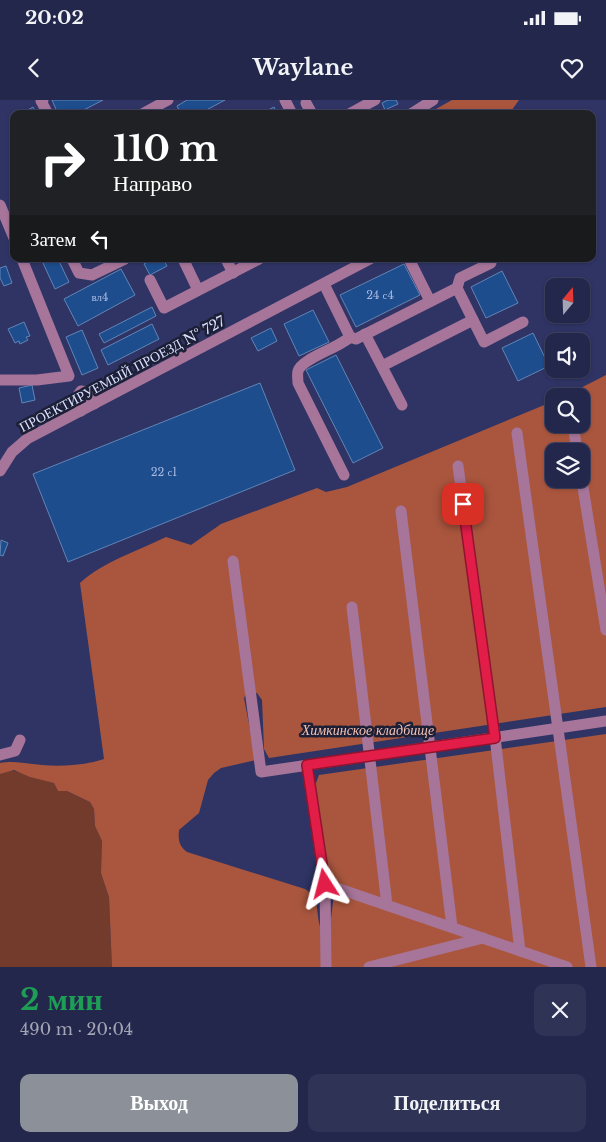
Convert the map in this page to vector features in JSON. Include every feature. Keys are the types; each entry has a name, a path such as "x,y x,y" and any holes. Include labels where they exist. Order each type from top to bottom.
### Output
{"street":[{"path":"356,110 375,100"},
{"path":"417,110 433,100"},
{"path":"306,102 310,110"},
{"path":"0,205 10,229"},
{"path":"23,262 78,395 81,412"},
{"path":"74,262 79,273 92,276 119,262"},
{"path":"184,262 198,290"},
{"path":"228,262 233,273"},
{"path":"150,280 164,308 253,262"},
{"name":"ПРОЕКТИРУЕМЫЙ ПРОЕЗД № 727","path":"0,471 12,452 27,439 364,262"},
{"path":"410,262 430,301"},
{"path":"491,263 460,278 457,288 484,342 523,322"},
{"path":"324,284 350,337 356,339 457,288"},
{"path":"382,366 473,320"},
{"path":"366,334 402,405"},
{"path":"344,475 298,383 298,371 303,364 344,343 350,337"},
{"path":"0,380 37,380 69,376"},
{"path":"78,395 81,391 87,392 94,404"},
{"path":"517,433 591,967"},
{"path":"458,466 495,738 520,951"},
{"path":"583,488 606,630"},
{"path":"401,510 452,927"},
{"path":"233,561 261,772 606,721"},
{"path":"352,607 387,905"},
{"path":"0,755 15,752 20,740"},
{"path":"307,765 325,884 326,967"},
{"path":"325,884 567,967"},
{"path":"370,967 386,965 482,938"}],"shaded area":[{"path":"5,770 54,783 58,791 67,791 90,802 94,809 95,826 102,841 101,873 109,897 112,967 0,967 0,774"}],"green space":[{"path":"452,100 519,100 512,110 434,110"},
{"name":"Химкинское кладбище","path":"606,375 606,707 269,758 264,749 262,700 257,693 248,690 244,698 256,760 221,768 214,773 208,780 199,813 179,830 181,845 187,852 305,889 316,901 321,929 330,927 335,885 329,878 313,791 319,775 606,734 606,967 112,967 109,897 101,873 102,841 95,826 94,809 90,802 67,791 58,791 54,783 30,777 14,770 0,774 0,763 5,762 65,766 104,759 80,583 89,575 110,562 166,537 191,545 221,524 317,488 326,492 347,487 545,405 545,433 590,433 590,388 581,388"}],"building":[{"path":"52,100 103,100 84,110 56,110"},
{"path":"187,100 225,100 206,110 179,110 177,106"},
{"path":"388,100 396,100 398,104 385,110 382,103"},
{"path":"59,262 69,282 55,289 43,263"},
{"path":"148,262 165,262 167,266 150,275 144,264"},
{"path":"404,264 420,295 356,327 340,295"},
{"path":"6,266 12,283 4,286 0,278 0,268"},
{"path":"121,269 135,295 78,326 64,299"},
{"path":"502,271 518,303 486,318 471,287"},
{"path":"152,307 156,316 104,343 99,334"},
{"path":"313,310 329,342 299,356 284,324"},
{"path":"24,322 30,336 26,337 28,340 20,344 19,341 15,343 8,329"},
{"path":"152,324 159,339 108,365 101,350"},
{"path":"271,328 277,341 258,351 251,338"},
{"path":"82,330 98,368 82,375 66,337"},
{"path":"533,333 545,358 545,368 518,381 502,348"},
{"path":"336,355 383,448 353,463 306,370"},
{"path":"260,383 295,470 68,562 33,474"},
{"path":"32,385 35,400 22,403 19,388"},
{"path":"1,540 8,543 3,556 0,555"}],"route":[{"path":"325,884 307,765 495,738 463,504"}]}
